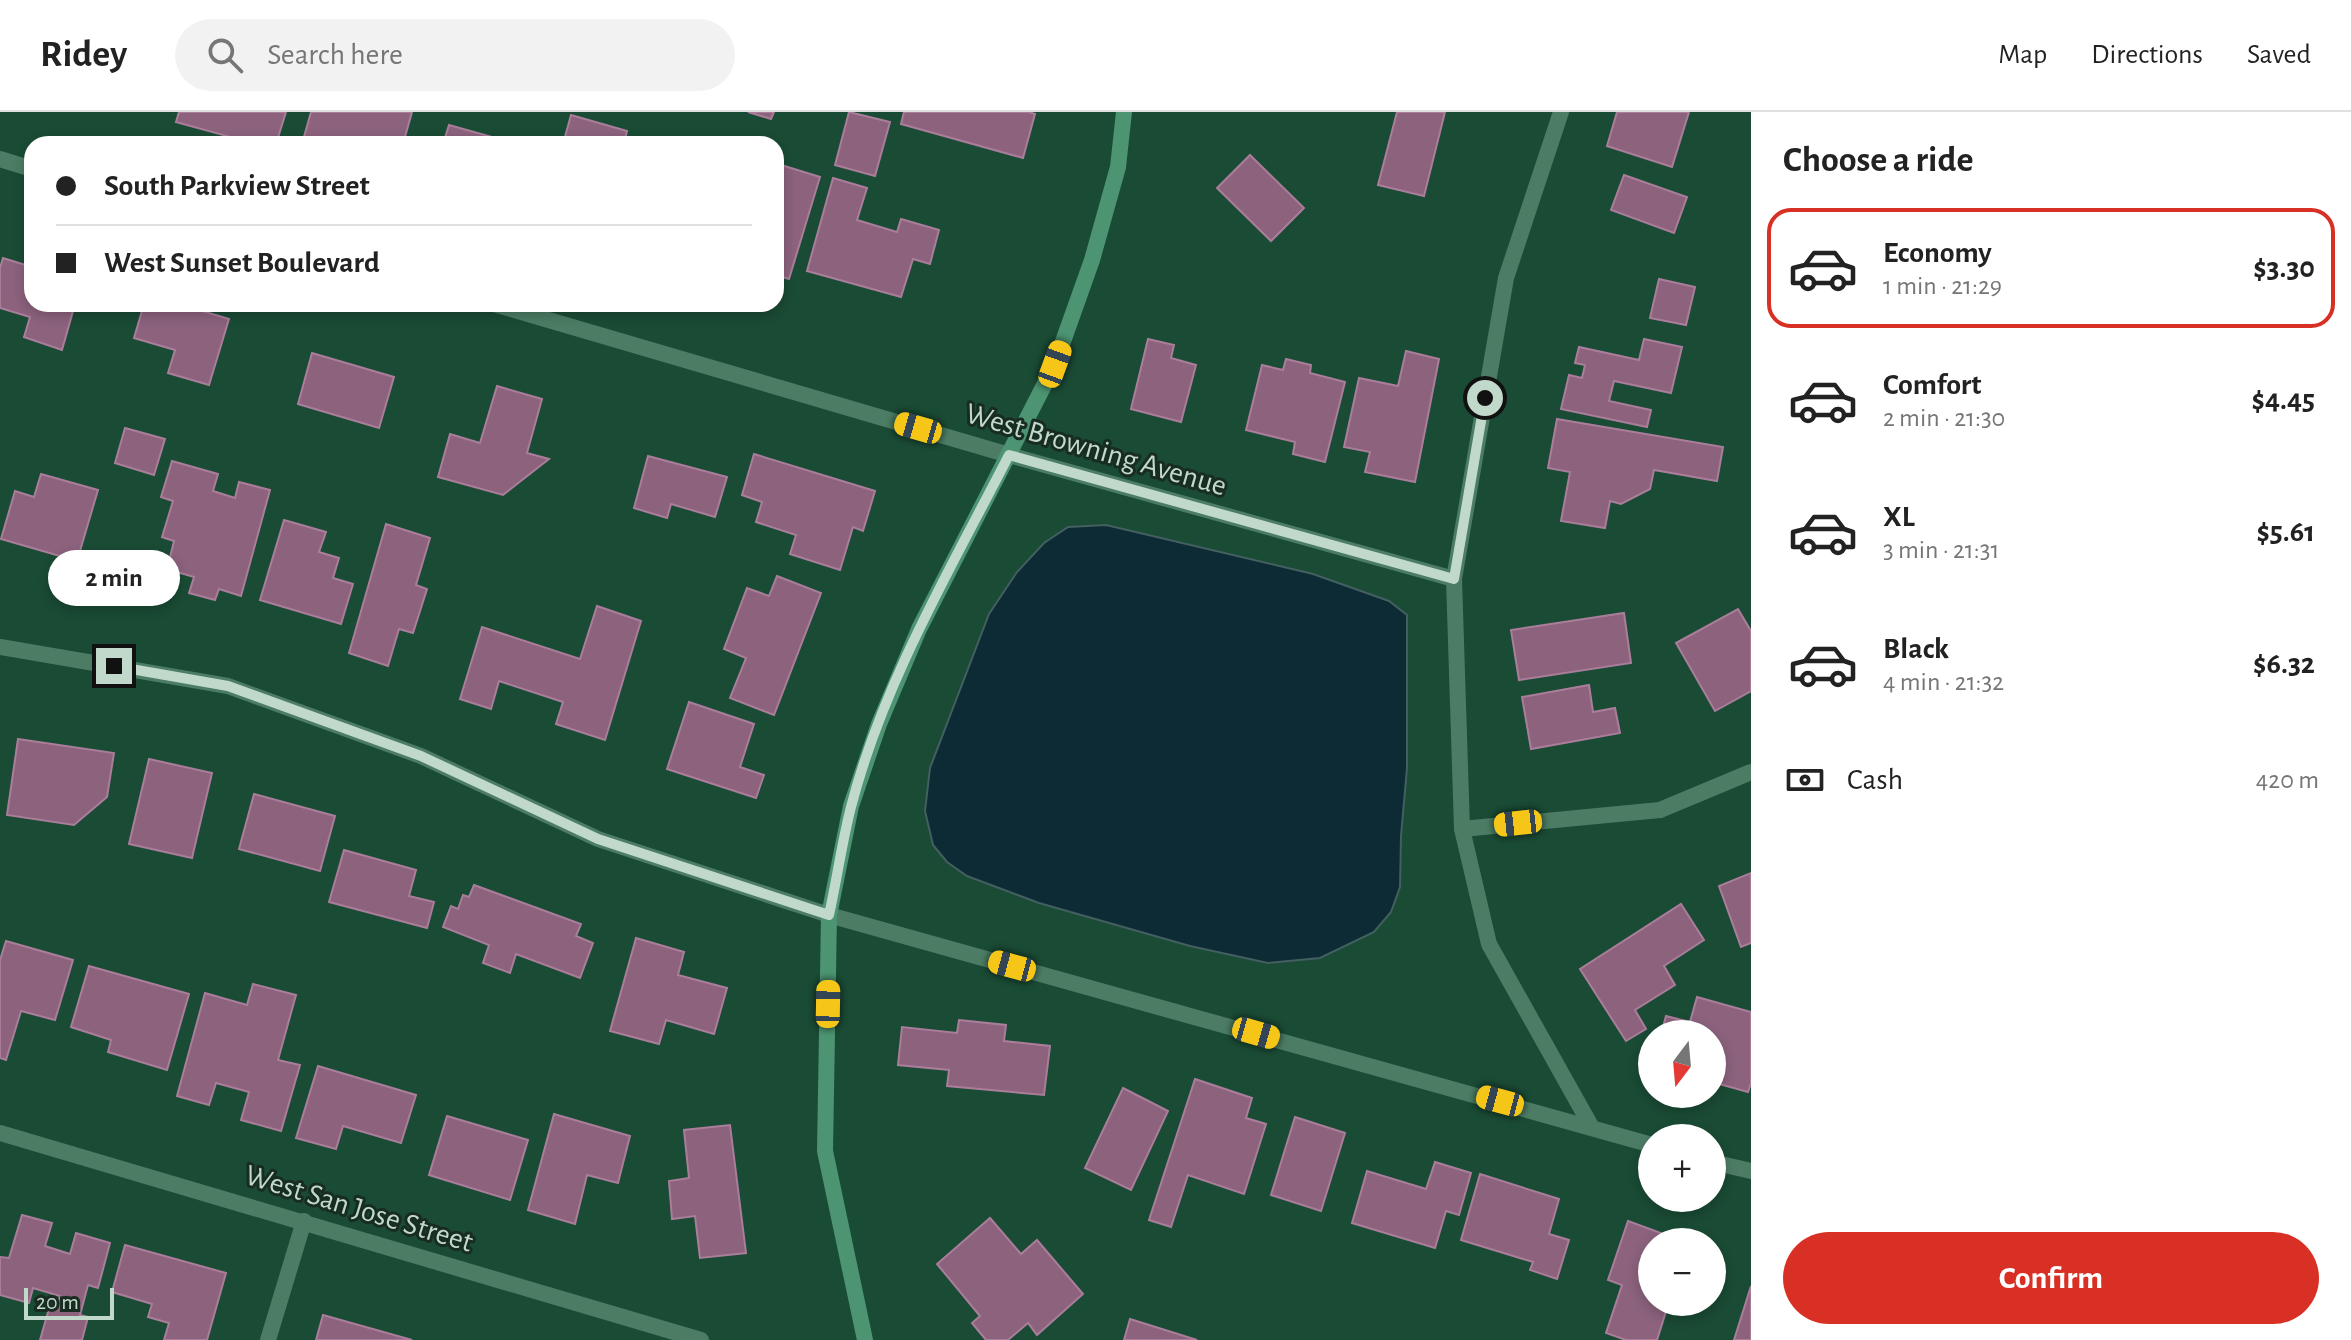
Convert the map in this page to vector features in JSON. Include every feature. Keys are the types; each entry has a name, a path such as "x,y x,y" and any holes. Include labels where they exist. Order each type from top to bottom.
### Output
{"street":[{"path":"865,1340 825,1151 829,915 851,806 879,724 919,629 1055,364 1092,260 1118,167 1124,112"},
{"path":"1561,112 1506,278 1454,579 1462,829 1489,944 1591,1126"},
{"path":"0,159 24,166"},
{"name":"West Browning Avenue","path":"521,312 1009,455 1454,579"},
{"path":"0,647 228,686 421,756 598,839 829,915 1638,1141"},
{"path":"1462,829 1660,810 1751,772"},
{"name":"West San Jose Street","path":"0,1133 701,1340"},
{"path":"1726,1165 1751,1171"},
{"path":"268,1340 304,1221"}],"water":[{"path":"1106,525 1313,574 1389,601 1407,615 1407,768 1400,887 1391,912 1374,932 1320,958 1268,963 1190,946 1039,903 967,876 947,862 933,845 925,811 930,768 989,614 1017,572 1044,543 1068,527"}],"building":[{"path":"179,112 286,112 278,136 227,136 176,122"},
{"path":"311,112 412,112 405,136 304,136"},
{"path":"748,112 774,112 771,119"},
{"path":"849,112 890,122 875,176 835,165"},
{"path":"904,112 1035,114 1023,158 901,124"},
{"path":"1397,112 1445,112 1424,196 1378,185"},
{"path":"1617,112 1689,112 1672,167 1607,146"},
{"path":"571,115 627,131 626,136 565,136"},
{"path":"449,125 488,136 446,136"},
{"path":"1250,155 1304,208 1271,241 1217,188"},
{"path":"784,166 820,177 789,279 784,277"},
{"path":"1624,175 1687,197 1674,233 1611,210"},
{"path":"833,178 867,188 857,220 897,232 901,219 939,230 930,264 913,259 901,297 807,271"},
{"path":"3,258 24,265 24,312 73,312 62,350 24,337 30,317 0,308"},
{"path":"1659,279 1695,287 1686,325 1650,318"},
{"path":"142,312 206,312 229,319 209,385 168,373 175,350 134,338"},
{"path":"1148,339 1174,345 1171,358 1196,365 1181,422 1131,409"},
{"path":"1644,339 1682,347 1671,393 1614,381 1609,401 1651,410 1647,427 1561,409 1569,375 1582,378 1585,365 1575,363 1579,347 1639,360"},
{"path":"1406,351 1439,359 1415,482 1365,472 1370,452 1344,447 1359,378 1398,386"},
{"path":"312,353 394,377 379,428 298,404"},
{"path":"1286,359 1311,365 1310,373 1345,382 1325,462 1293,454 1295,442 1246,430 1262,365 1283,370"},
{"path":"497,386 542,399 527,453 549,459 503,495 438,477 450,434 480,443"},
{"path":"1557,419 1723,447 1717,481 1654,470 1650,489 1621,504 1610,501 1605,528 1561,521 1570,472 1548,468"},
{"path":"125,428 165,439 154,475 115,463"},
{"path":"754,454 875,491 863,531 853,527 840,570 790,554 796,535 756,522 762,502 742,495"},
{"path":"648,456 727,477 715,517 671,504 667,518 634,508"},
{"path":"172,461 218,474 213,491 235,498 239,482 270,490 241,596 219,589 215,600 189,593 194,577 167,569 174,541 162,537 173,501 161,497"},
{"path":"41,474 98,490 77,561 1,539 15,491 34,497"},
{"path":"284,520 326,532 319,552 339,558 333,578 353,584 341,624 260,600"},
{"path":"386,524 430,538 416,585 427,589 413,633 399,629 388,666 349,653"},
{"path":"777,576 821,593 774,715 730,698 746,658 724,649 747,588 769,596"},
{"path":"597,606 641,621 605,740 556,724 563,702 499,681 491,709 460,699 482,627 580,659"},
{"path":"1738,609 1751,631 1751,691 1715,711 1676,643"},
{"path":"1624,613 1631,663 1519,680 1511,630"},
{"path":"1589,685 1593,712 1615,708 1620,733 1531,749 1522,697"},
{"path":"689,702 754,724 740,767 764,775 756,798 667,769"},
{"path":"18,739 114,753 107,797 74,825 7,815"},
{"path":"149,759 212,773 192,858 129,844"},
{"path":"254,794 335,816 320,871 239,849"},
{"path":"344,850 416,870 409,896 434,902 427,928 329,902"},
{"path":"1751,873 1751,943 1741,947 1719,886"},
{"path":"474,885 581,924 576,936 593,943 580,978 516,954 510,973 483,963 489,945 443,927 451,906 458,909 463,895 469,897"},
{"path":"1681,904 1704,940 1664,966 1675,985 1635,1010 1641,1020 1638,1020 1638,1034 1626,1041 1580,969"},
{"path":"636,938 684,952 678,975 727,988 714,1034 666,1020 659,1044 610,1031"},
{"path":"6,941 73,960 55,1020 21,1011 6,1060 0,1058 0,960"},
{"path":"89,966 189,994 167,1070 108,1052 111,1040 71,1027"},
{"path":"253,984 296,995 278,1060 300,1065 281,1131 241,1120 249,1092 216,1083 209,1105 177,1096 205,993 247,1005"},
{"path":"1697,997 1751,1012 1751,1083 1748,1092 1726,1086 1726,1020 1691,1020"},
{"path":"959,1020 1006,1025 1004,1041 1050,1046 1044,1095 947,1086 949,1070 898,1065 902,1027 957,1033"},
{"path":"318,1066 416,1095 401,1143 343,1126 336,1149 296,1138"},
{"path":"1195,1079 1252,1098 1246,1118 1266,1124 1244,1194 1188,1175 1171,1227 1149,1220"},
{"path":"1123,1088 1168,1111 1131,1190 1085,1168"},
{"path":"554,1114 630,1136 618,1183 587,1175 575,1224 528,1210"},
{"path":"447,1116 528,1140 510,1200 429,1175"},
{"path":"1295,1117 1345,1133 1321,1211 1271,1195"},
{"path":"730,1125 746,1253 700,1258 695,1216 672,1219 669,1181 689,1178 684,1130"},
{"path":"1435,1162 1471,1173 1459,1215 1446,1211 1435,1248 1352,1223 1367,1171 1426,1189"},
{"path":"1480,1174 1559,1199 1549,1234 1569,1240 1557,1279 1530,1270 1533,1262 1461,1240"},
{"path":"22,1215 52,1223 45,1246 70,1254 76,1233 110,1243 98,1288 88,1285 80,1315 88,1317 82,1340 40,1340 50,1305 57,1307 60,1296 33,1288 29,1303 0,1295 0,1257 9,1258"},
{"path":"990,1218 1021,1254 1037,1240 1083,1294 1037,1335 1028,1323 1008,1340 986,1340 972,1323 980,1316 937,1264"},
{"path":"1628,1221 1647,1228 1638,1228 1638,1316 1665,1316 1657,1340 1626,1340 1606,1333 1622,1285 1608,1280"},
{"path":"125,1245 226,1273 207,1340 164,1340 169,1323 148,1317 152,1304 112,1292"},
{"path":"1751,1286 1751,1340 1734,1340"},
{"path":"323,1315 412,1340 316,1340"},
{"path":"1130,1319 1197,1340 1124,1340"}],"route":[{"path":"114,666 228,686 421,756 598,839 829,915 851,806 879,724 919,629 1009,455 1454,579 1485,398"}]}
